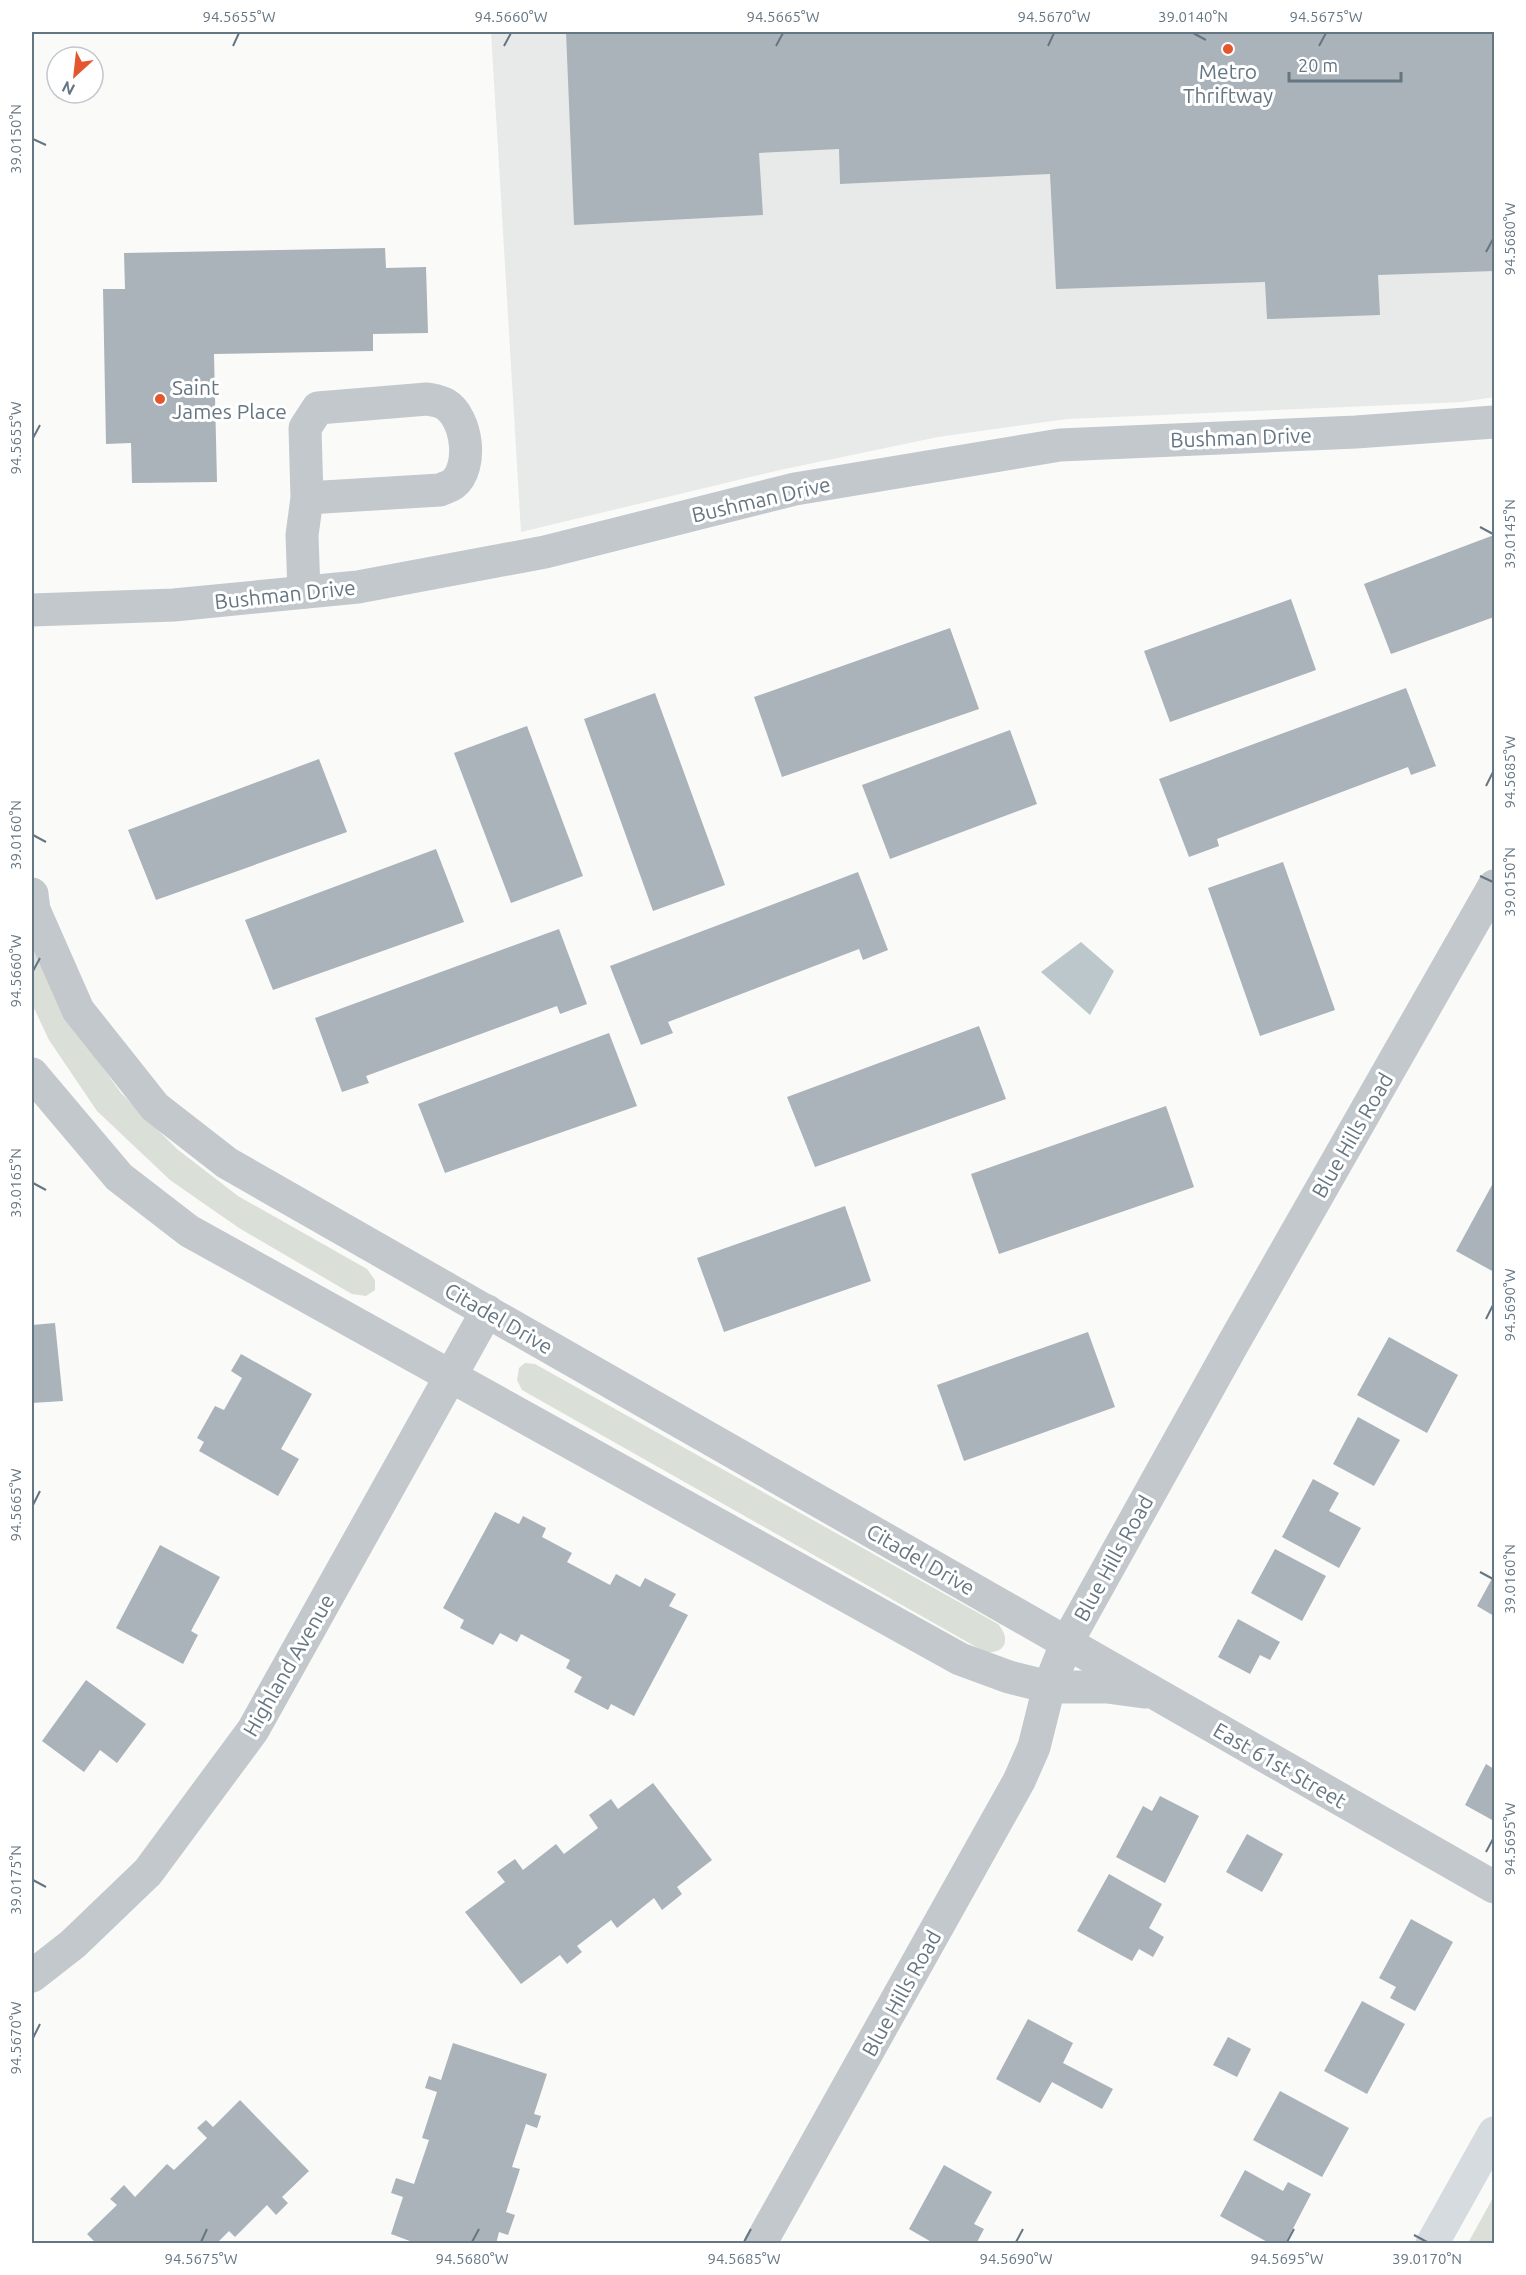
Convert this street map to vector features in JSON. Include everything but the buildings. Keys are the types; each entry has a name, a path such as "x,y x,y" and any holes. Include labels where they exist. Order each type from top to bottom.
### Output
{"main road":[{"path":"1432,2244 1494,2133"}],"street":[{"path":"304,592 302,535 307,498 305,428 318,408 427,399 444,403 459,416 465,438 465,464 454,483 440,490 307,498"},
{"name":"Bushman Drive","path":"32,610 174,606 358,587 545,552 795,489 1012,451 1060,445 1356,432 1494,422"},
{"name":"Blue Hills Road","path":"760,2244 1019,1781 1034,1747 1049,1687 1067,1642 1228,1352 1494,886"},
{"name":"Citadel Drive","path":"32,894 34,910 78,1010 155,1107 227,1163 1067,1642"},
{"path":"32,1074 119,1177 189,1231 960,1659 1009,1677 1049,1687 1107,1687 1156,1694"},
{"name":"Highland Avenue","path":"32,1976 74,1944 148,1872 253,1730 487,1311"},
{"name":"East 61st Street","path":"1067,1642 1494,1887"}],"shaded area":[{"path":"491,32 1494,32 1494,397 1462,402 1067,419 938,437 780,470 521,532"},
{"path":"32,940 81,1037 121,1093 177,1149 238,1196 367,1269 375,1280 375,1290 366,1296 352,1294 239,1228 170,1180 97,1111 49,1040 32,1004"},
{"path":"1081,942 1114,971 1090,1015 1041,972"},
{"path":"525,1363 535,1364 998,1624 1005,1640 1002,1648 998,1651 985,1652 522,1390 517,1380 519,1368"},
{"path":"1494,2196 1494,2243 1468,2243"}],"place":[{"name":"Metro Thriftway","path":"1228,49"},
{"name":"Saint James Place","path":"160,399"}]}
